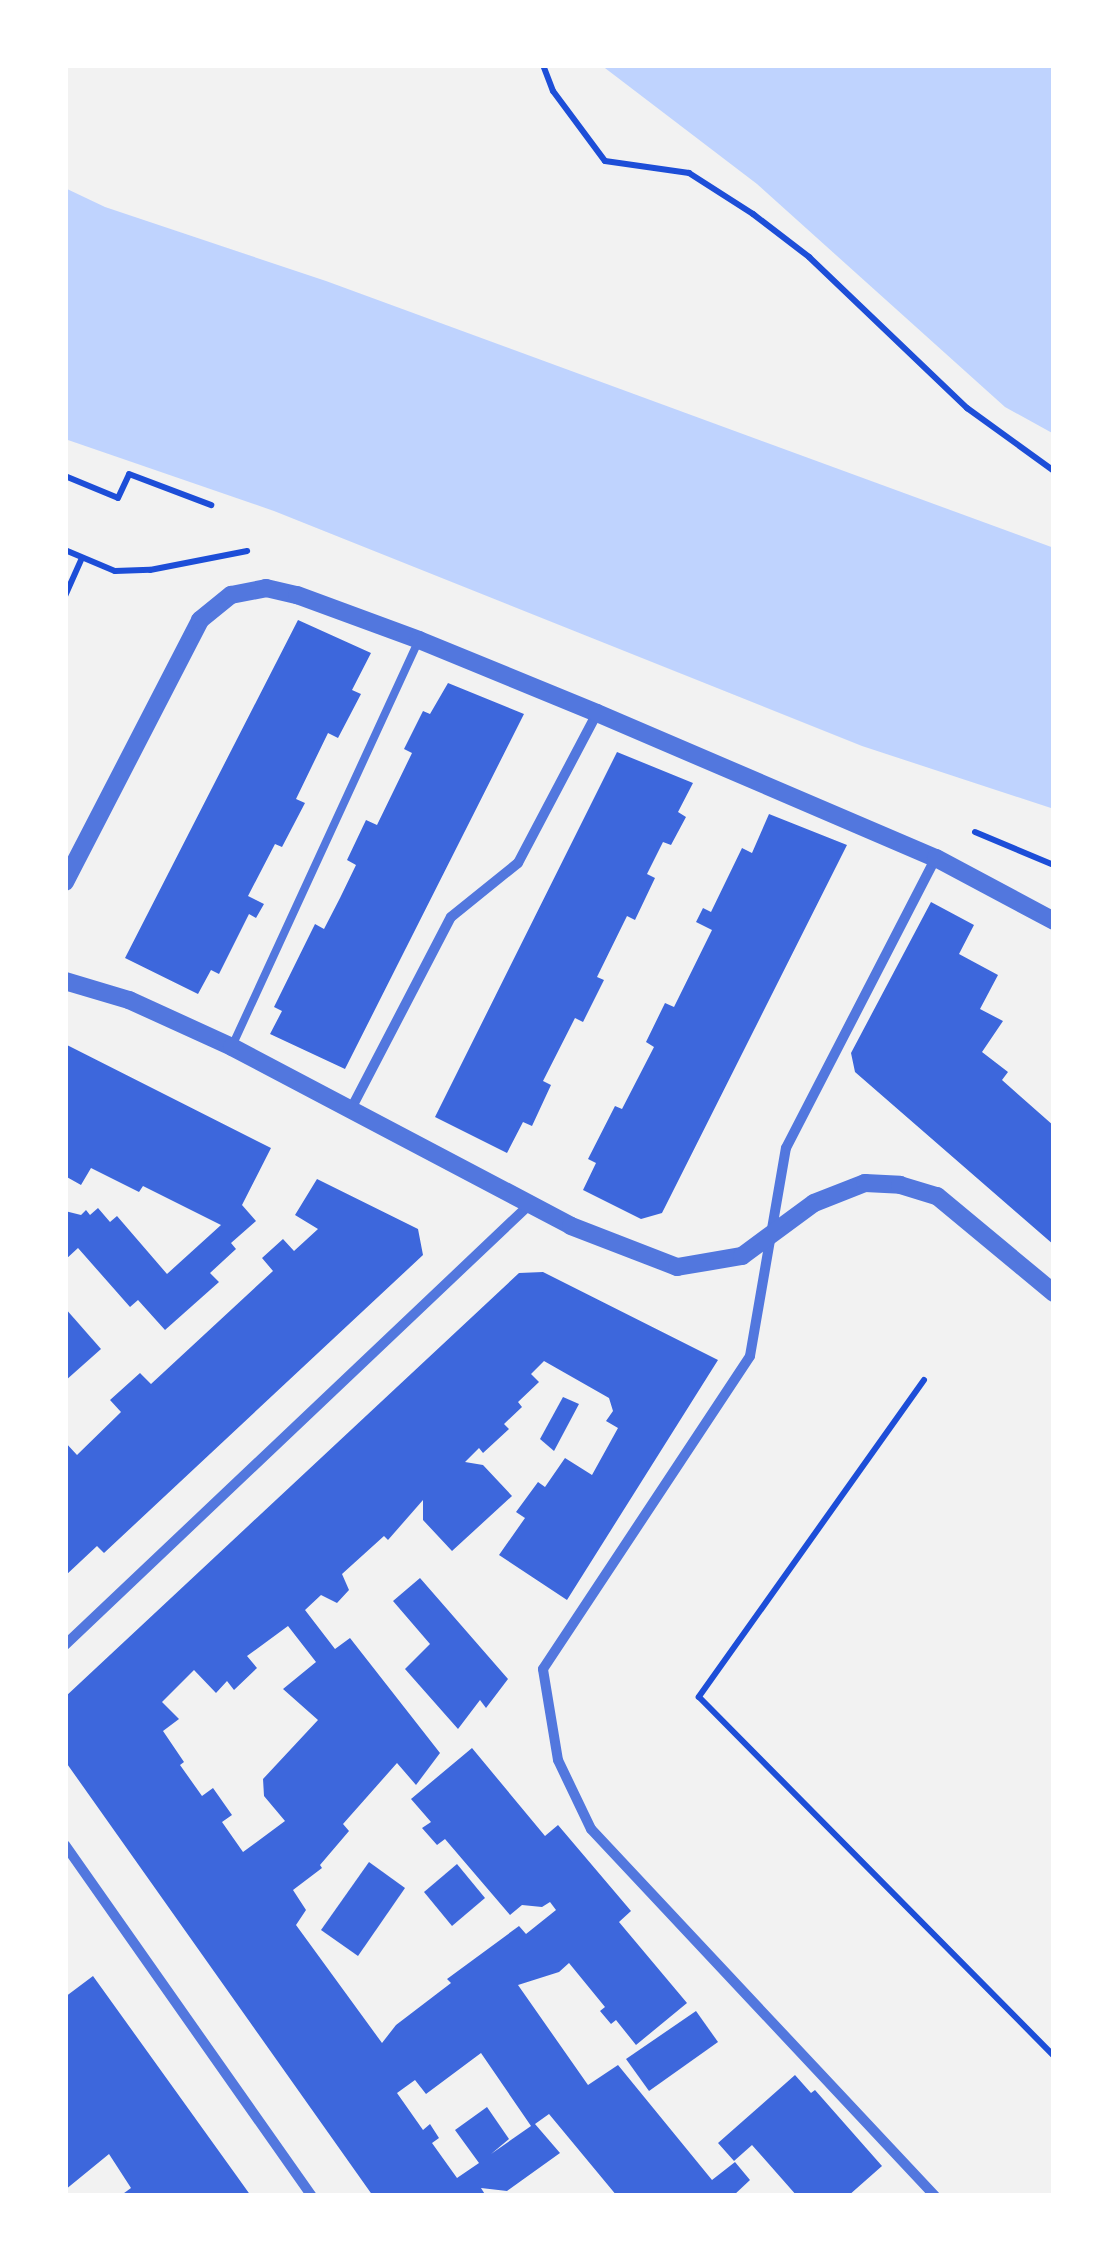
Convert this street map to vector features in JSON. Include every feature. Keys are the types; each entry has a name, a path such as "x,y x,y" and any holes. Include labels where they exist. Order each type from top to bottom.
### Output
{"street":[{"path":"65,882 191,635 210,608 231,595 266,588 297,594 597,712 936,858 1054,921"},
{"path":"352,1108 452,916 518,863 597,712"},
{"path":"935,2196 591,1829 558,1760 542,1669 750,1356 786,1148 936,858"},
{"path":"65,980 129,1000 232,1047 570,1226 677,1266 742,1256 814,1202 865,1183 900,1185 936,1196 1054,1292"},
{"path":"65,1644 530,1205"},
{"path":"65,1845 312,2196"}],"lane":[{"path":"232,1047 419,640"}],"path":[{"path":"542,65 552,91 605,162 689,173 753,214 808,257 967,408 1054,470"},
{"path":"65,476 118,498 129,474 211,505"},
{"path":"65,550 81,560 65,596"},
{"path":"924,1380 699,1697 1054,2056"}],"water":[{"path":"601,65 1054,65 1054,434 1005,407 757,184"},
{"path":"65,188 105,207 326,281 1054,548 1054,809 862,746 274,511 65,439"}],"building":[{"path":"298,620 371,653 352,690 361,694 338,738 328,733 296,799 305,803 282,847 275,844 248,896 264,904 256,918 249,914 219,974 211,970 198,994 125,958"},
{"path":"448,683 524,714 345,1069 270,1034 282,1011 274,1007 315,924 324,929 340,898 356,865 347,860 366,820 377,825 412,753 404,749 423,711 430,714"},
{"path":"617,752 693,783 678,812 686,817 671,845 663,842 647,874 655,878 635,920 627,916 597,977 604,980 583,1022 575,1018 543,1081 551,1085 532,1126 523,1122 507,1153 435,1117"},
{"path":"769,814 847,845 662,1213 641,1219 583,1190 596,1163 588,1159 615,1106 622,1109 654,1047 646,1042 665,1003 674,1007 712,930 696,922 703,908 711,912 742,848 752,853"},
{"path":"931,902 974,925 959,954 998,975 980,1009 1003,1021 982,1052 1008,1072 1002,1080 1054,1126 1054,1245 855,1072 851,1053"},
{"path":"65,1044 271,1148 242,1205 256,1221 231,1243 236,1249 210,1273 219,1282 165,1330 138,1300 130,1307 78,1248 65,1260 65,1211 81,1215 86,1210 90,1215 98,1208 110,1222 117,1216 167,1274 221,1225 143,1186 139,1192 91,1168 81,1185 65,1176"},
{"path":"317,1179 418,1229 423,1255 104,1553 97,1546 65,1576 65,1442 77,1455 121,1412 110,1400 140,1373 151,1384 273,1271 262,1258 283,1239 294,1251 318,1229 295,1215"},
{"path":"543,1272 718,1360 567,1600 499,1555 525,1518 516,1512 538,1482 545,1487 565,1458 592,1475 618,1428 606,1421 613,1411 609,1398 544,1361 531,1374 539,1382 518,1402 522,1407 504,1424 509,1429 483,1453 479,1448 465,1462 483,1465 512,1496 452,1551 423,1520 423,1500 388,1540 384,1536 342,1574 349,1590 337,1603 321,1595 305,1610 335,1649 350,1638 440,1753 416,1785 397,1763 343,1824 349,1831 320,1865 322,1868 293,1890 306,1910 296,1925 382,2043 396,2025 451,1983 447,1979 519,1926 526,1934 556,1910 550,1902 542,1907 522,1905 510,1915 445,1839 437,1845 422,1828 431,1822 411,1799 472,1748 545,1836 558,1825 631,1911 619,1922 687,2003 636,2045 616,2020 611,2024 600,2011 605,2007 569,1963 559,1972 518,1985 588,2085 618,2065 712,2180 735,2162 750,2180 733,2196 617,2196 549,2114 535,2124 560,2153 507,2191 481,2188 486,2196 373,2196 65,1761 65,1697 519,1273","holes":["288,1626 316,1662 283,1689 318,1720 263,1779 264,1796 285,1821 243,1852 222,1822 232,1815 213,1788 202,1796 180,1765 184,1762 163,1731 179,1719 162,1702 194,1670 216,1693 227,1681 234,1690 257,1668 247,1656","481,2053 531,2126 491,2154 509,2139 487,2107 455,2130 479,2163 457,2178 432,2143 439,2138 430,2124 423,2130 397,2093 415,2080 426,2094"]},
{"path":"65,1308 101,1349 65,1381"},
{"path":"563,1397 579,1404 554,1451 540,1439"},
{"path":"420,1578 508,1679 486,1708 480,1700 458,1729 405,1669 430,1644 393,1601"},
{"path":"369,1862 405,1888 358,1956 321,1930"},
{"path":"457,1864 485,1898 452,1926 424,1892"},
{"path":"93,1976 251,2196 120,2196 131,2188 109,2154 65,2190 65,1997"},
{"path":"696,2011 718,2042 649,2091 626,2059"},
{"path":"795,2075 811,2093 815,2090 882,2166 848,2196 797,2196 752,2145 734,2161 718,2143"}]}
